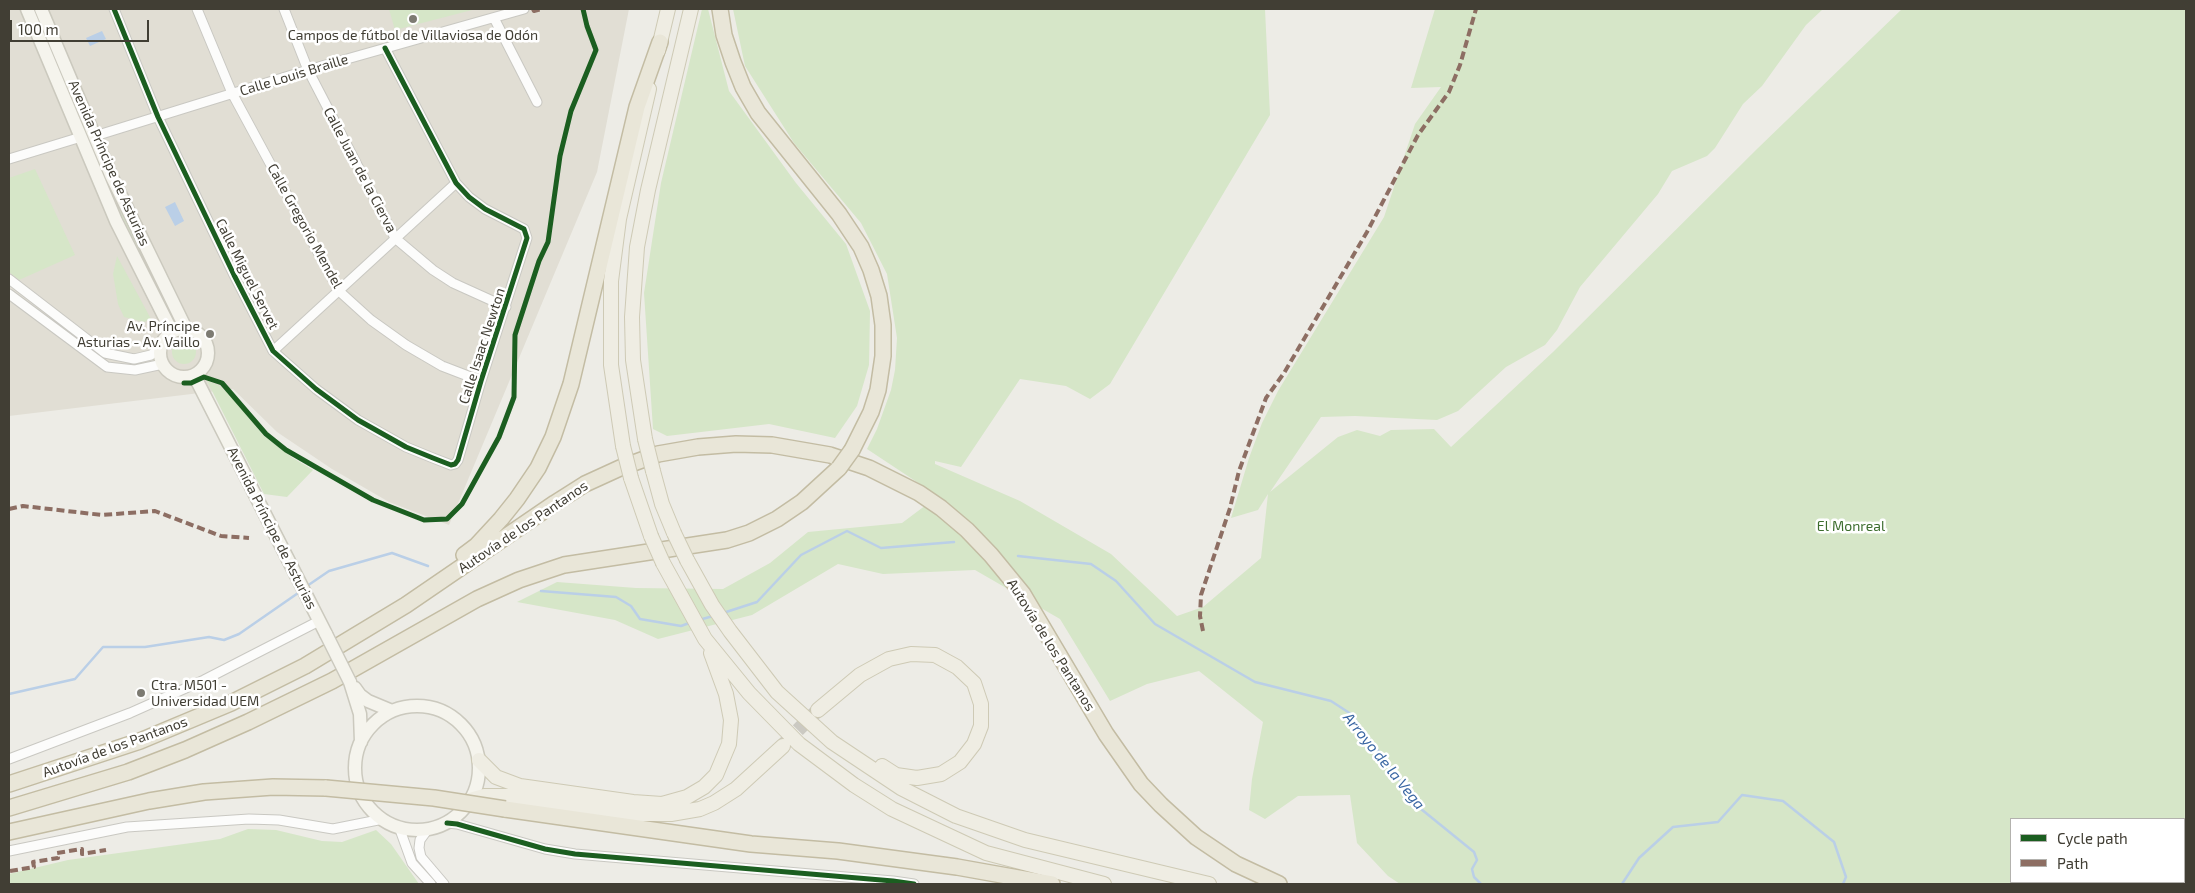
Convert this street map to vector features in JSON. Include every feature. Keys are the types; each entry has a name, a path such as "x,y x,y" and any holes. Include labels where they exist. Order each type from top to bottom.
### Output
{"highway":[{"path":"9,808 128,772 203,742 332,680 478,599 519,580 564,565 727,540 749,533 777,519 802,502 839,468 852,450 871,412 878,390 883,356 883,325 874,279 861,247 839,214 758,113 743,87 724,35 720,9"},
{"path":"355,638 396,604 476,546 501,519 538,468 553,437 571,384 637,107 660,42"},
{"name":"Autovía de los Pantanos","path":"9,784 38,776 140,740 230,703 305,666 355,638 585,484 620,468 658,454 698,447 736,444 772,445 830,455 869,468 919,493 941,508 967,530 991,555 1022,594 1106,734 1141,784 1196,837 1236,864 1279,884"},
{"path":"9,832 149,801 204,792 273,787 326,788 434,798 751,844 838,851 957,867 1052,884"}],"main road":[{"path":"668,9 619,219 611,281 611,364 623,446 631,478 663,563 686,607 706,639 749,693 799,744 854,785 892,809 986,853 1104,884"},
{"path":"691,9 648,190 637,247 632,317 633,360 645,439 662,504 687,560 712,604 730,632 778,692 832,742 900,788 956,816 1025,840 1209,884"},
{"path":"479,760 496,778 520,786 634,802 662,804 687,798 704,787 716,775 724,760 729,744 731,720 726,694 706,639"},
{"path":"818,710 860,675 889,658 912,654 935,655 957,667 974,683 981,704 982,726 974,744 960,762 941,774 917,778 896,775 856,750 832,742"},
{"path":"470,800 489,796 509,796 633,814 672,814 700,809 714,803 736,789 783,746"}],"street":[{"name":"Avenida Príncipe de Asturias","path":"27,9 116,221 170,326 171,333"},
{"name":"Avenida Príncipe de Asturias","path":"41,9 111,175 186,329"},
{"name":"Calle Miguel Servet","path":"114,9 158,117 273,351 316,389 358,420 406,447 442,462 456,464"},
{"name":"Calle Gregorio Mendel","path":"197,9 232,93 339,291 371,320 406,345 442,366 481,381"},
{"name":"Calle Juan de la Cierva","path":"284,9 308,70 395,238 453,284 506,308"},
{"name":"Calle Louis Braille","path":"95,136 308,70 524,9"},
{"path":"494,18 537,102"},
{"path":"273,351 456,183 385,48"},
{"path":"10,156 81,137"},
{"name":"Calle Isaac Newton","path":"456,183 484,209 524,229 527,238 456,464"},
{"path":"9,279 105,354 134,359 150,355 161,347 171,333 186,329 200,335 208,349 206,364 194,375 187,377 173,374 163,364 161,347"},
{"path":"9,294 107,368 135,370 163,364"},
{"name":"Avenida Príncipe de Asturias","path":"194,375 350,682 360,714 361,742"},
{"path":"9,759 130,713 204,680 319,621"},
{"name":"Avenida Príncipe de Asturias","path":"350,682 364,698 392,711"},
{"path":"420,706 436,709 450,715 465,728 472,739 479,760 479,774 470,800 462,811 447,823 428,829 413,830 399,827 383,819 360,793 356,776 356,758 361,742 374,724 392,711 406,707 420,706"},
{"path":"9,851 127,828 249,819 287,821 333,829 383,819"},
{"path":"447,823 457,824 545,849 575,854 914,884"},
{"path":"399,827 412,863 431,884"},
{"path":"428,829 420,840 421,857 444,884"}],"shaded area":[{"path":"9,9 629,9 597,172 449,525 389,502 332,469 277,432 233,389 9,416"}],"green space":[{"path":"31,9 37,9 178,321 172,323 119,215"},
{"name":"Campos de fútbol de Villaviosa de Odón","path":"389,9 476,9 395,30"},
{"path":"702,9 708,9 729,91 796,183 846,244 870,311 869,365 857,406 835,438 769,424 667,436 653,429 644,293 661,183"},
{"name":"El Monreal","path":"733,9 1265,9 1270,115 1110,384 1090,399 1066,386 1020,379 961,467 935,461 935,464 1020,501 1111,554 1177,616 1203,607 1261,558 1268,494 1258,510 1231,518 1249,458 1262,423 1278,391 1384,217 1415,124 1441,87 1411,88 1435,9 1823,9 1806,25 1762,86 1743,104 1715,148 1707,156 1672,171 1658,194 1580,287 1557,330 1545,345 1506,367 1458,411 1437,420 1355,416 1321,417 1270,492 1338,437 1357,430 1380,436 1391,430 1434,429 1451,447 1553,352 1758,148 1902,9 2186,9 2186,884 1400,884 1388,876 1357,843 1350,795 1298,796 1265,819 1249,810 1252,779 1263,722 1199,671 1147,684 1110,701 1060,619 975,570 883,574 838,564 752,615 658,639 615,620 517,602 557,582 636,588 723,589 770,563 808,532 902,523 938,496 867,449 877,429 891,390 895,370 897,338 887,274 861,223 794,143 745,66"},
{"path":"35,169 75,255 19,280 9,272 9,178"},
{"path":"117,256 151,319 144,322 124,317 118,304 113,274"},
{"path":"184,340 193,343 196,352 193,361 184,364 175,361 172,352 175,343"},
{"path":"207,381 218,385 227,392 264,436 293,458 313,470 287,497 264,494"},
{"path":"248,829 276,830 322,841 342,842 376,830 391,844 419,884 9,884 9,874 68,860 220,839"}],"water":[{"path":"102,31 106,39 90,46 86,38"},
{"path":"175,202 184,221 175,226 165,207"}],"waterway":[{"path":"723,613 757,602 801,555 847,531 881,548 954,542"},
{"name":"Arroyo de la Vega","path":"307,586 329,571 392,553 428,566"},
{"name":"Arroyo de la Vega","path":"1018,556 1091,564 1116,581 1155,624 1255,682 1331,701 1351,714 1421,809 1474,852 1477,860 1472,869 1474,877 1481,884"},
{"name":"Arroyo de la Vega","path":"9,694 75,679 103,647 145,647 209,637 224,640 239,634 301,591"},
{"path":"541,591 616,597 631,606 640,619 681,626 692,622"},
{"path":"699,620 713,616"},
{"name":"Arroyo de la Vega","path":"1622,884 1639,858 1673,827 1718,822 1742,795 1783,801 1834,842 1846,877 1843,884"}],"tunnel":[{"path":"783,745 816,712"}],"marked path":[{"path":"533,9 534,11 542,9"},
{"path":"1203,631 1200,616 1201,595 1230,508 1239,471 1266,398 1284,373 1367,232 1418,135 1449,92 1460,65 1476,9"},
{"path":"9,509 23,506 102,515 155,511 221,536 249,538"},
{"path":"10,871 34,867 33,862 58,858 57,853 82,849 82,854 106,850"}],"cycle path":[{"path":"114,9 158,117 273,351 316,389 358,420 406,447 451,465 455,464 458,460 527,238 524,229 485,209 469,197 456,183 385,48"},
{"path":"184,383 191,383 204,377 222,383 266,434 286,450 373,500 424,520 447,519 462,504 499,437 514,397 515,335 539,261 548,242 560,156 571,111 596,50 583,9"},
{"path":"447,823 457,824 545,849 575,854 914,884"}],"place":[{"name":"Campos de fútbol de Villaviosa de Odón","path":"413,19"},
{"name":"Av. Príncipe Asturias - Av. Vaillo","path":"210,334"},
{"name":"Ctra. M501 - Universidad UEM","path":"141,693"}]}
